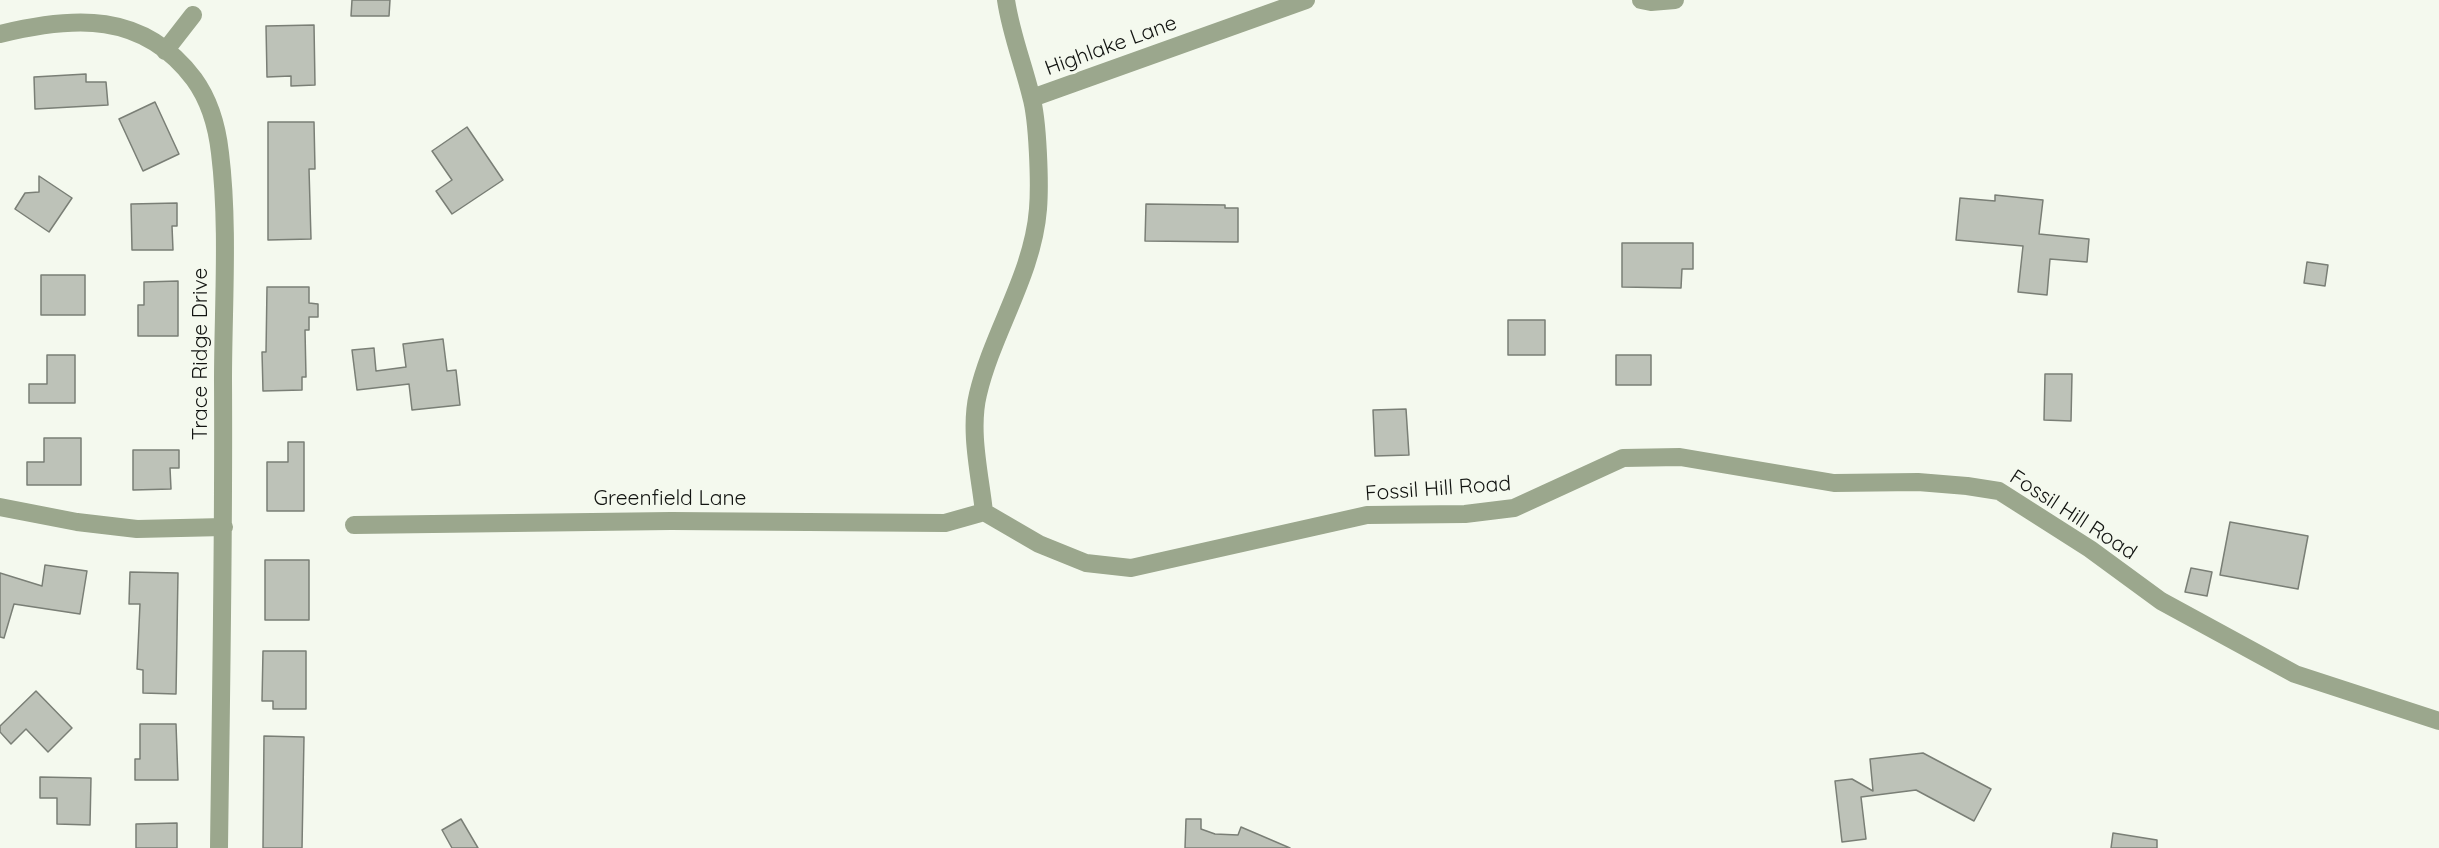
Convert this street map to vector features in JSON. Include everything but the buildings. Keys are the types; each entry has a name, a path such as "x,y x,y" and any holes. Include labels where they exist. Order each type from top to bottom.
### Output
{"street":[{"path":"984,512 976,444 977,396 1010,301 1031,252 1038,209 1032,98 1011,34 1006,0"},
{"name":"Highlake Lane","path":"1032,98 1306,0"},
{"path":"1641,0 1651,2 1675,0"},
{"path":"165,51 193,15"},
{"name":"Trace Ridge Drive","path":"0,34 45,23 98,22 134,32 178,60 194,80 207,102 215,123 223,180 224,527 219,848"},
{"name":"Fossil Hill Road","path":"984,512 1039,544 1077,559 1131,568 1366,515 1465,514 1514,508 1623,458 1680,458 1834,483 1918,482 1967,486 1999,491 2090,549 2161,601 2295,674 2439,721"},
{"path":"0,507 77,522 137,529 224,527"},
{"name":"Greenfield Lane","path":"354,525 671,521 945,523 984,512"}]}
